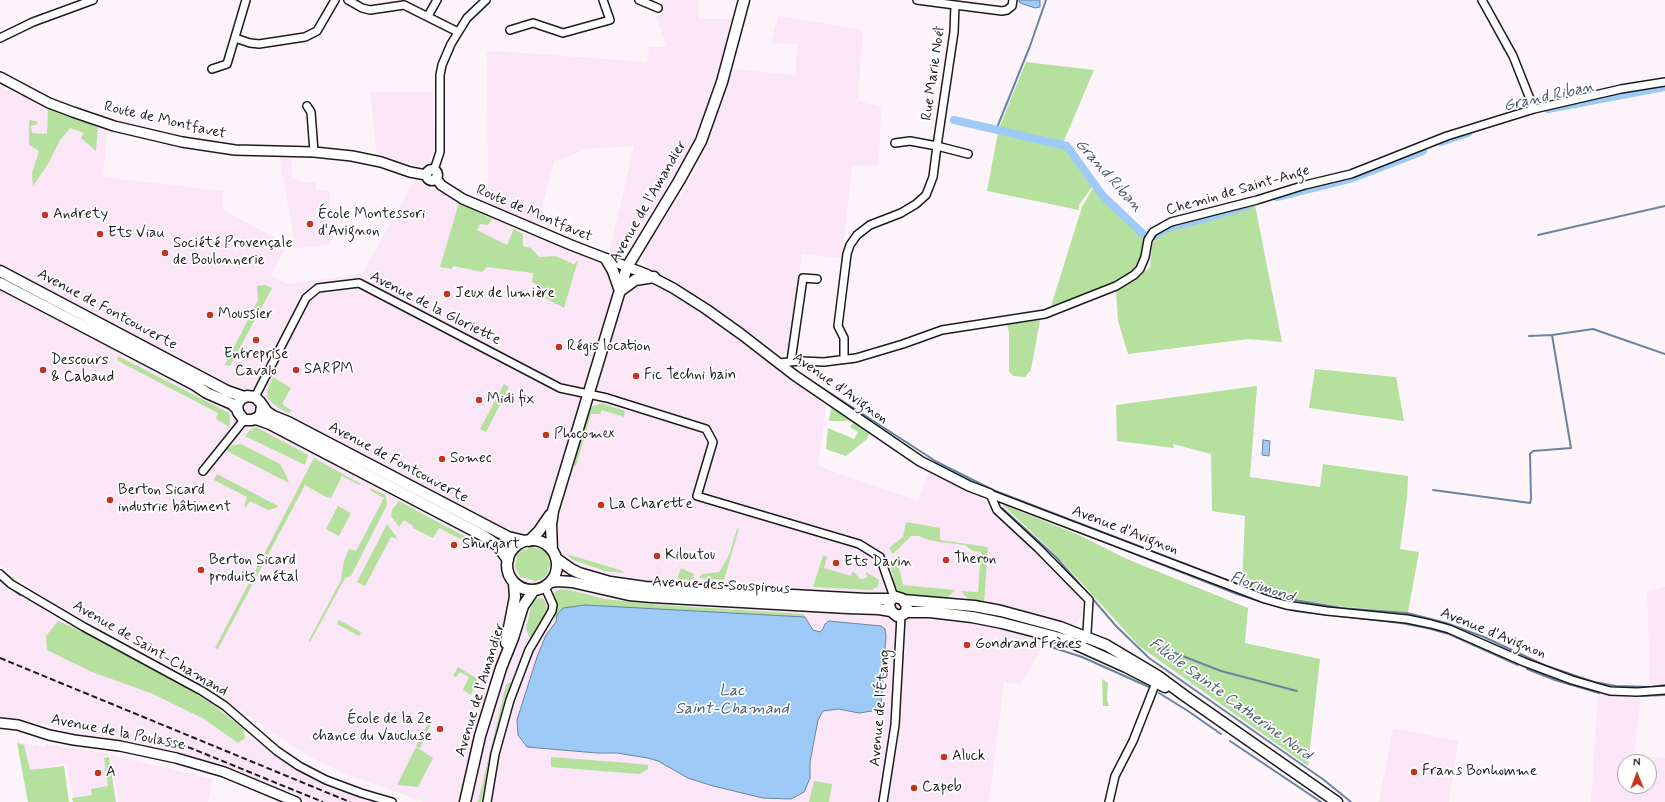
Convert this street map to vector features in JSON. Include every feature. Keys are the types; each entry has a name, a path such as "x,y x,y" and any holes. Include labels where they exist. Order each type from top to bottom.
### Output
{"main road":[{"name":"Avenue de l'Amandier","path":"554,555 551,525 553,511 587,394 627,266 683,175 701,141 722,82 744,0"},
{"path":"606,259 616,277 620,291 635,280 654,277"},
{"name":"Avenue de Fontcouverte","path":"0,271 227,391 244,397"},
{"name":"Avenue de Fontcouverte","path":"0,283 195,385 207,394 232,404 237,409"},
{"path":"252,396 259,401 261,413 256,419 244,420 239,415 237,409 238,402 244,397 252,396"},
{"name":"Avenue de Fontcouverte","path":"259,401 267,412 274,416 508,537 527,541"},
{"name":"Avenue de Fontcouverte","path":"256,419 270,424 482,535 497,545 508,560"},
{"name":"Avenue de l'Amandier","path":"527,541 539,531 553,511"},
{"path":"527,541 542,542 554,555 557,567 555,576 548,585 534,590 520,587 514,583 508,572 508,560 514,548 527,541"},
{"name":"Avenue des Souspirous","path":"554,555 570,569 578,573 626,585 896,599 974,606 1024,617 1086,636 1123,654 1157,679 1185,696 1337,802"},
{"name":"Avenue des Souspirous","path":"548,585 557,581 572,582 629,595 858,609 879,608 891,611"},
{"path":"500,668 514,604 514,583"},
{"name":"Avenue de l'Amandier","path":"465,802 480,736 500,668 513,638 523,606 534,590"},
{"path":"896,599 907,607 903,614 895,615 891,611 889,605 896,599"},
{"name":"Avenue des Souspirous","path":"903,614 935,612 995,622 1052,636 1157,679"}],"street":[{"path":"0,38 39,20 93,0"},
{"path":"212,69 227,64 246,0"},
{"path":"235,38 250,43 259,44 306,37 317,31 335,0"},
{"path":"348,0 362,8 370,10 404,5 458,32"},
{"path":"428,16 437,0"},
{"path":"435,174 440,152 440,75 444,57 467,18 486,0"},
{"path":"510,30 533,23 563,33 610,20 604,0"},
{"path":"639,0 658,8"},
{"path":"917,0 1002,11 1007,10 1012,6 1013,0"},
{"path":"1482,0 1513,56 1534,109"},
{"name":"Rue Marie Noël","path":"844,359 844,338 838,326 847,254 850,245 857,235 870,225 901,213 916,204 926,195 933,177 954,32 955,5"},
{"name":"Route de Montfavet","path":"0,77 56,106 97,121 182,142 235,150 314,152 367,158 410,172 426,175 430,180 435,174 441,186 463,199 606,259 627,266"},
{"name":"Chemin de Saint-Ange","path":"778,363 792,361 824,362 856,358 903,344 942,330 1045,314 1116,286 1134,275 1140,269 1145,257 1148,240 1153,232 1165,224 1351,174 1447,136 1534,109 1621,89 1665,82"},
{"path":"0,83 13,85"},
{"path":"307,106 311,112 314,152"},
{"path":"895,143 910,141 968,154"},
{"name":"Avenue d'Avignon","path":"627,266 654,277 706,309 829,400 920,461 969,486 1265,599 1286,605 1326,611 1407,619 1449,628 1524,662 1572,680 1610,691 1637,692 1665,690"},
{"path":"792,361 803,278 817,279"},
{"name":"Avenue de la Gloriette","path":"259,401 306,298 318,288 359,283 560,388 607,398 706,429 713,442 697,496 859,544 880,557 896,599"},
{"path":"203,471 244,420"},
{"path":"990,494 997,510 1038,548 1089,600 1086,636 1081,647"},
{"name":"Avenue de Saint-Chamand","path":"0,574 11,584 84,627 202,691 225,706 276,750 299,766 326,780 361,793 392,802"},
{"path":"487,802 495,754 510,700 529,650 552,611 553,605 548,585"},
{"name":"Avenue de l'Étang","path":"883,802 894,729 903,614"},
{"path":"1109,802 1115,776 1132,741 1157,679"},
{"name":"Avenue de la Poulasse","path":"0,723 18,725 49,735 74,740 120,746 176,758 224,772 296,802"}],"shaded area":[{"path":"663,0 699,0 698,19 732,19 713,95 689,150 629,249 609,253 634,146 587,149 554,162 537,226 482,201 488,200 487,52 496,51 647,62 649,47 667,47 656,17 663,5"},
{"path":"778,16 863,30 858,101 881,107 879,165 852,166 842,258 802,254 790,355 778,352 715,308 647,267 642,261 643,252 697,169 733,69 795,75 798,44 771,43"},
{"path":"0,87 108,128 103,177 223,191 223,210 288,244 271,275 287,284 362,274 414,181 419,183 680,297 785,372 826,406 818,466 918,501 929,471 985,502 1074,588 1082,602 1082,616 1077,622 1043,645 1021,685 1004,682 989,802 424,802 341,772 308,756 203,685 43,597 0,565"},
{"path":"370,92 433,92 434,152 429,161 418,166 377,155"},
{"name":"École Montessori d'Avignon","path":"279,157 291,158 292,176 300,182 316,182 316,190 330,191 330,244 296,249"},
{"path":"0,581 13,593 118,650 243,731 316,781 372,802 308,802 199,759 15,718 0,717"},
{"path":"1665,587 1665,683 1650,685 1647,591"},
{"path":"1598,694 1641,697 1634,754 1617,754 1617,794 1657,794 1657,757 1665,758 1665,802 1591,802"},
{"path":"1393,728 1458,741 1449,802 1379,802"},
{"path":"17,737 20,742 34,746 35,744 45,747 46,744 109,754 115,791 73,798 67,764 22,772"},
{"path":"110,755 213,779 208,802 118,802"}],"green space":[{"path":"1026,62 1094,70 1063,143 999,128"},
{"path":"48,108 98,127 96,151 81,138 84,133 70,128 60,140 48,164 33,186 32,173 39,151 29,145 29,120 36,121 38,124 31,126 32,133 47,134"},
{"path":"998,132 1065,149 1092,187 1079,205 1079,210 987,191"},
{"path":"1093,188 1144,239 1140,262 1134,270 1117,280 1087,294 1051,306 1082,207"},
{"path":"459,203 492,219 488,225 480,224 477,230 507,245 514,229 523,234 523,246 531,248 539,257 555,256 574,264 578,260 564,308 545,298 548,294 547,290 532,282 533,273 487,267 482,272 454,266 451,269 440,267"},
{"path":"1255,205 1282,342 1249,339 1128,354 1118,321 1116,291 1136,280 1150,267 1152,245 1158,235 1173,227"},
{"path":"265,285 272,288 230,366 225,365 258,300 257,286"},
{"path":"1040,320 1031,370 1025,377 1013,376 1009,371 1009,333 1007,324"},
{"path":"118,356 229,413 229,427 216,419 218,413 122,363 117,360"},
{"path":"1315,369 1396,377 1404,421 1309,408"},
{"path":"273,377 291,388 282,404 292,411 288,413 280,409 268,399 267,391"},
{"path":"504,384 509,387 486,432 480,429"},
{"path":"1257,386 1250,477 1320,487 1323,464 1408,476 1407,498 1400,549 1419,552 1408,612 1336,606 1271,594 1242,584 1245,516 1212,511 1211,454 1173,444 1174,448 1117,441 1116,405"},
{"path":"601,403 625,411 624,417 602,410 600,414 591,414 576,466 573,466 588,412 593,406"},
{"path":"834,407 869,433 867,439 846,456 826,448 828,428 854,439 858,432 850,427 853,423 847,420 829,421 831,409"},
{"path":"256,427 308,455 305,465 245,436 250,430"},
{"path":"241,444 280,464 289,483 225,450 233,445"},
{"path":"314,458 361,484 360,485 342,476 331,498 326,497 305,485 218,649 215,648"},
{"path":"217,474 278,506 268,510 250,501 246,507 244,506 247,497 214,480"},
{"path":"370,488 386,495 387,505 351,576 345,578 310,642 309,640 341,580 344,561 349,549 356,551 384,498 371,491"},
{"path":"399,501 477,543 476,547 439,528 433,538 413,528 413,526 404,520 399,527 391,516 392,510"},
{"path":"1004,505 1079,535 1127,559 1248,608 1245,643 1320,659 1308,766 1139,646 1056,555"},
{"path":"338,506 351,513 339,536 326,529"},
{"path":"906,522 940,528 940,540 988,547 984,603 967,598 961,591 978,592 981,552 973,551 965,545 939,542 919,536 911,536 893,554 889,548 903,537"},
{"path":"387,524 398,539 391,537 365,586 357,582"},
{"path":"739,528 724,580 699,578 702,574 719,572 729,555 737,529"},
{"path":"532,547 543,550 547,554 550,565 546,576 534,582 533,580 520,577 515,567 517,555 521,551"},
{"path":"566,554 620,570 625,573 605,571 573,560"},
{"path":"823,555 827,557 824,568 851,576 853,571 860,579 867,578 866,572 879,580 878,586 872,590 813,587"},
{"path":"893,562 898,564 903,585 955,590 947,598 907,596 900,594 894,584 891,565"},
{"path":"681,568 694,574 692,580 677,579"},
{"path":"561,589 604,599 662,605 804,614 805,617 694,611 563,608 554,620 556,606 552,595"},
{"path":"538,598 544,599 548,611 530,639 526,629 532,603"},
{"path":"339,620 361,632 359,636 337,624"},
{"path":"58,621 100,639 172,679 212,704 243,728 245,738 238,743 204,719 153,694 92,672 47,650 46,636"},
{"path":"458,667 477,679 471,695 463,690 469,677 460,672 456,677 453,676"},
{"path":"1102,679 1108,683 1107,699 1109,706 1103,706"},
{"path":"513,682 505,702 490,755 481,802 478,802 506,685"},
{"path":"429,721 432,722 420,748 416,746"},
{"path":"17,743 24,745 30,770 64,766 69,802 28,802"},
{"path":"416,747 433,758 418,787 397,785"},
{"path":"109,757 116,802 73,802 72,798 92,795 91,789 108,786 104,758"},
{"path":"551,757 648,765 648,769 640,774 551,767"},
{"path":"814,781 832,784 829,802 809,802"}],"water":[{"path":"1019,0 1040,0 1040,7 1035,8 1020,3"},
{"path":"1263,440 1270,441 1269,456 1262,455"},
{"name":"Lac Saint-Chamand","path":"585,605 805,617 813,630 820,632 829,621 881,626 885,629 886,636 881,706 872,711 859,713 838,709 823,711 818,720 810,762 810,778 804,792 791,799 763,798 713,786 688,778 658,761 648,758 617,753 597,753 527,747 518,735 517,720 537,657 546,635 556,622 557,615 563,608"}],"waterway":[{"path":"996,130 1030,46 1046,0"},
{"path":"1499,37 1504,49"},
{"name":"Grand Riban","path":"1548,109 1665,87"},
{"name":"Grand Riban","path":"954,120 1067,146 1103,196 1143,234"},
{"name":"Grand Riban","path":"1441,142 1468,133"},
{"name":"Grand Riban","path":"1277,197 1353,178 1423,151"},
{"name":"Grand Riban","path":"1154,236 1163,230 1177,225 1247,206"},
{"path":"1538,235 1665,206"},
{"path":"1529,336 1552,335 1593,329 1665,354"},
{"path":"1433,490 1530,503 1530,454 1533,451 1571,448 1552,335"},
{"path":"796,371 937,462 993,490 1258,592 1341,608 1407,613 1446,623 1484,637 1544,665 1594,682 1616,686 1651,687 1665,685"},
{"name":"Filiole Sainte Catherine Nord","path":"1002,508 1056,557 1089,595"},
{"name":"Florimond","path":"1026,511 1237,594 1259,601 1296,611 1401,623 1427,628 1449,634 1518,665"},
{"path":"0,580 20,595"},
{"name":"Filiole Sainte Catherine Nord","path":"1092,598 1116,626 1149,658 1324,780 1351,802"},
{"path":"1051,647 1082,657 1149,687"},
{"path":"1162,648 1221,671 1297,691"},
{"name":"Florimond","path":"1527,669 1555,680 1599,693"},
{"path":"1159,693 1221,734"},
{"name":"Florimond","path":"1641,696 1665,695"},
{"path":"1230,741 1321,802"}],"railway":[{"path":"0,658 350,802"},
{"path":"171,741 323,802"}],"place":[{"name":"Andrety","path":"45,215"},
{"name":"École Montessori d'Avignon","path":"310,224"},
{"name":"Ets Viau","path":"100,234"},
{"name":"Société Provençale de Boulonnerie","path":"165,253"},
{"name":"Jeux de lumière","path":"447,294"},
{"name":"Moussier","path":"210,315"},
{"name":"Entreprise Cavalo","path":"256,340"},
{"name":"Régis location","path":"559,347"},
{"name":"Descours & Cabaud","path":"43,370"},
{"name":"SARPM","path":"296,370"},
{"name":"Fic Techni bain","path":"636,376"},
{"name":"Midi fix","path":"479,400"},
{"name":"Phocomex","path":"546,435"},
{"name":"Somec","path":"442,459"},
{"name":"Berton Sicard industrie bâtiment","path":"110,500"},
{"name":"La Charette","path":"601,505"},
{"name":"Shurgart","path":"454,545"},
{"name":"Kiloutou","path":"657,556"},
{"name":"Theron","path":"946,560"},
{"name":"Ets Davin","path":"836,563"},
{"name":"Berton Sicard produits métal","path":"201,570"},
{"name":"Gondrand Frères","path":"967,645"},
{"name":"École de la 2e chance du Vaucluse","path":"440,729"},
{"name":"Aluck","path":"944,757"},
{"name":"Frans Bonhomme","path":"1414,772"},
{"name":"A","path":"98,773"},
{"name":"Capeb","path":"914,788"}]}
